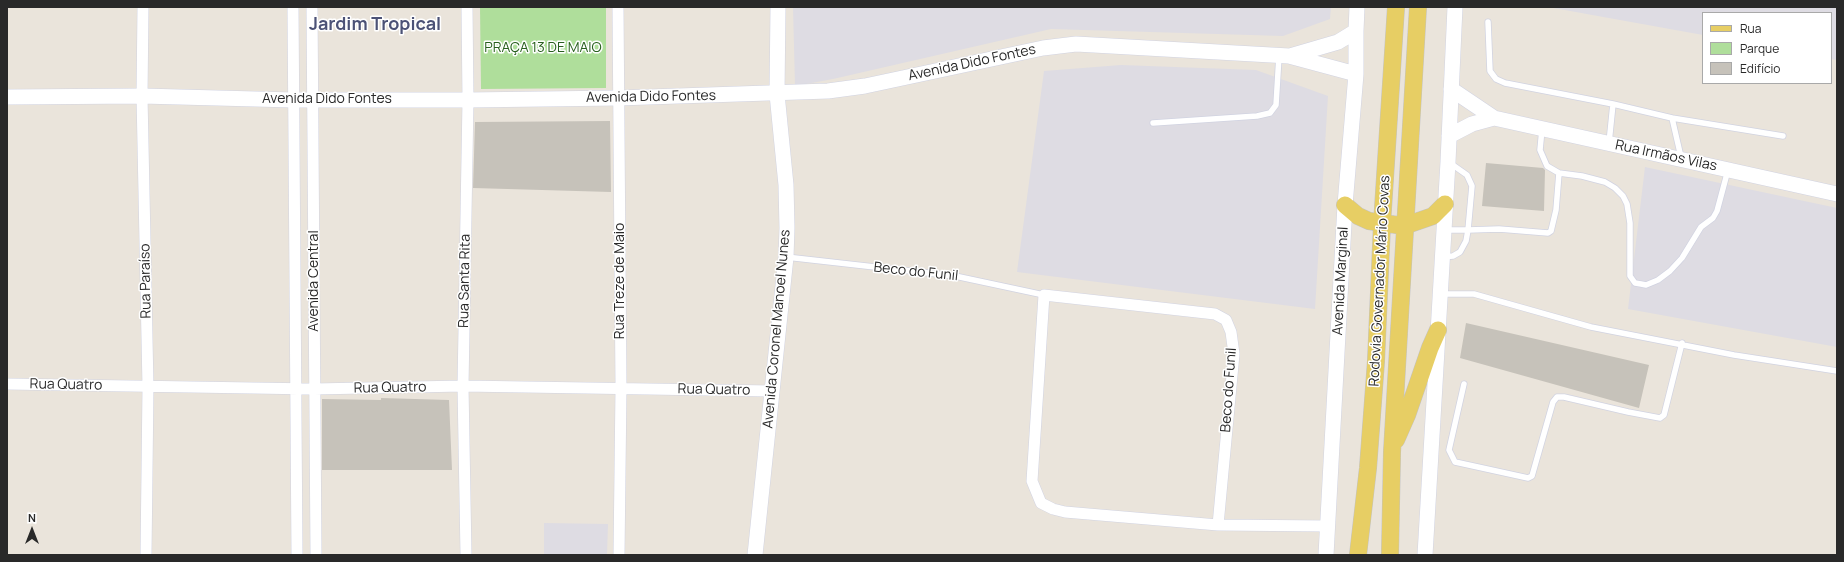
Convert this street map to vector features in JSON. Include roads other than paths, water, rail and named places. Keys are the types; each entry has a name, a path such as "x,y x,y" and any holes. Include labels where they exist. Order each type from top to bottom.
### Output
{"main road":[{"name":"Rodovia Governador Mário Covas","path":"1358,555 1368,468 1376,361 1382,224 1396,7"},
{"name":"Rodovia Governador Mário Covas","path":"1390,555 1392,452 1404,226 1418,7"},
{"path":"1345,205 1358,216 1369,221 1404,226 1433,216 1445,204"},
{"path":"1392,452 1438,330"}],"street":[{"name":"Rua Paraíso","path":"143,7 142,96 148,388 146,555"},
{"name":"Avenida Central","path":"293,7 297,555"},
{"name":"Avenida Central","path":"312,7 316,555"},
{"name":"Rua Santa Rita","path":"466,555 463,386 468,100 467,7"},
{"name":"Rua Treze de Maio","path":"618,7 620,388 619,555"},
{"name":"Avenida Coronel Manoel Nunes","path":"755,555 786,257 786,185 778,94 778,7"},
{"name":"Avenida Marginal","path":"1326,555 1345,205 1356,74 1357,7"},
{"path":"1425,555 1448,162 1455,7"},
{"name":"Avenida Dido Fontes","path":"1284,56 1338,42 1356,31"},
{"name":"Avenida Dido Fontes","path":"7,97 142,96 293,100 468,100 778,94 828,91 865,86 1043,48 1076,44 1284,56 1356,74"},
{"name":"Rua Irmãos Vilas","path":"1451,89 1494,118 1837,194"},
{"name":"Rua Irmãos Vilas","path":"1448,136 1472,124 1494,118"},
{"path":"1044,294 1032,481 1041,503 1053,509 1065,512 1218,525 1328,526"},
{"name":"Beco do Funil","path":"1044,294 1215,314 1226,320 1231,332 1234,354 1218,525"},
{"name":"Rua Quatro","path":"7,384 148,388 314,389 463,386 772,391"}],"lane":[{"path":"1488,22 1490,71 1496,79 1504,83 1613,104 1672,118 1783,136"},
{"path":"1153,123 1257,116 1270,113 1276,105 1284,56"},
{"path":"1609,143 1613,104"},
{"path":"1672,118 1681,159"},
{"path":"1542,128 1540,150 1547,166 1559,173 1582,176 1605,182 1615,188 1623,196 1627,204 1630,223 1630,276 1635,283 1646,285 1658,280 1670,271 1682,258 1701,228 1713,218 1717,211 1728,170"},
{"path":"1442,257 1453,256 1460,252 1466,241 1472,186 1467,175 1448,162"},
{"path":"1444,230 1500,229 1548,233 1553,228 1559,173"},
{"name":"Beco do Funil","path":"786,257 955,276 1044,294"},
{"path":"1440,294 1474,294 1591,327 1682,343 1734,355 1837,371"},
{"path":"1464,384 1449,450 1455,462 1528,478 1532,476 1553,402 1557,398 1564,397 1660,418 1664,415 1682,343"}],"district":[{"name":"Jardim Tropical","path":"375,25"}],"park label":[{"name":"PRAÇA 13 DE MAIO","path":"543,48"}]}
